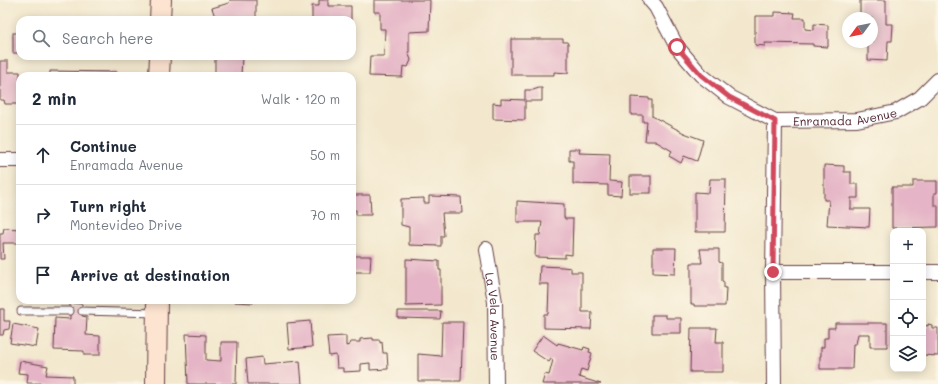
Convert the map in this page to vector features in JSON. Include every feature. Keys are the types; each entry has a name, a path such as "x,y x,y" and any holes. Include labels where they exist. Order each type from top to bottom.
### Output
{"street":[{"path":"160,16 161,0"},
{"name":"Enramada Avenue","path":"650,0 656,7 677,47 701,75 729,97 775,121 857,120 896,112 920,98 938,80"},
{"path":"159,72 160,60"},
{"path":"774,384 773,272 775,121"},
{"path":"0,160 16,160"},
{"name":"La Vela Avenue","path":"486,249 495,302 496,384"},
{"path":"773,272 890,272"},
{"path":"926,272 938,272"},
{"path":"156,384 157,307"}],"lane":[{"path":"82,311 157,307"},
{"path":"21,310 70,311"}],"building":[{"path":"230,0 256,0 256,16 215,16 212,8 229,3"},
{"path":"319,0 328,0 328,6 351,6 351,16 312,16 312,6 319,6"},
{"path":"374,0 430,0 429,31 409,32 408,52 411,60 408,67 403,66 402,77 369,76 370,56 384,56 385,29 380,29 380,12 374,12"},
{"path":"860,0 886,0 886,24 893,24 892,41 888,41 887,61 868,60 868,48 878,48 878,12 860,12"},
{"path":"775,12 795,13 794,18 805,18 805,29 814,30 814,24 828,25 828,47 813,46 813,44 765,43 765,46 755,45 755,16 775,16"},
{"path":"13,33 16,33 16,53 13,53"},
{"path":"511,39 563,39 563,42 567,42 568,44 568,73 554,72 554,75 511,75"},
{"path":"215,60 242,60 241,72 215,72"},
{"path":"0,61 8,61 8,72 16,72 16,104 5,104 4,100 0,100"},
{"path":"50,71 117,72 50,72"},
{"path":"542,88 542,101 525,101 525,120 493,119 493,103 501,104 501,99 525,100 525,90"},
{"path":"631,97 649,98 649,100 652,100 652,116 684,133 703,140 697,161 684,156 681,163 669,156 672,151 655,141 645,141 647,122 643,122 643,115 631,115"},
{"path":"569,149 580,149 579,153 610,154 609,181 622,182 621,196 608,195 608,185 573,184 573,161 569,161"},
{"path":"824,165 844,166 844,172 851,172 851,184 858,184 858,198 851,198 851,208 849,209 870,209 869,227 827,225 829,200 824,200"},
{"path":"630,176 651,176 651,193 630,193"},
{"path":"710,179 726,179 725,232 695,232 695,192 709,193"},
{"path":"913,181 937,181 937,193 934,193 934,205 938,205 938,227 892,228 892,187 913,187"},
{"path":"356,195 370,195 371,215 356,215"},
{"path":"429,196 461,197 462,213 442,213 444,236 441,236 441,246 409,245 409,227 401,225 401,199 424,198 424,203 429,203"},
{"path":"517,201 564,204 565,219 573,219 572,255 565,254 565,258 535,257 536,235 540,235 542,222 517,222"},
{"path":"4,228 16,229 16,243 3,243 4,259 0,259 0,233 3,233"},
{"path":"653,248 676,248 675,274 653,273"},
{"path":"700,249 719,249 719,262 722,263 722,281 724,282 724,288 726,288 725,306 694,306 694,304 691,304 691,263 702,263"},
{"path":"356,256 371,256 370,272 356,272"},
{"path":"406,259 439,261 439,270 441,270 441,305 406,306"},
{"path":"540,266 571,268 571,272 582,272 582,312 592,312 591,329 544,328 544,314 548,314 549,284 539,284"},
{"path":"70,304 82,304 82,316 87,317 86,335 100,336 100,355 84,355 84,351 54,350 55,318 70,319"},
{"path":"0,309 4,309 4,321 10,321 9,329 4,330 3,335 0,335"},
{"path":"398,311 441,311 440,319 398,318"},
{"path":"652,315 666,315 666,318 681,318 681,333 652,333"},
{"path":"310,321 312,347 289,349 287,323"},
{"path":"442,322 463,322 461,381 418,381 418,354 441,356"},
{"path":"835,323 887,323 887,347 870,347 870,334 858,334 856,344 853,344 852,369 820,369 821,347 824,347 824,338 828,338 828,328 835,328"},
{"path":"13,324 39,329 36,347 10,343"},
{"path":"928,324 932,325 932,328 938,328 938,356 926,355 926,326 928,326"},
{"path":"691,328 717,328 716,342 723,342 723,372 690,372"},
{"path":"186,334 206,335 206,360 221,361 221,342 237,342 236,384 188,384"},
{"path":"543,335 557,345 558,343 583,350 584,347 590,349 589,352 592,353 587,371 581,369 579,377 601,384 542,384 545,374 549,375 553,360 551,359 549,362 532,351"},
{"path":"346,336 346,346 349,345 350,342 360,342 360,339 373,338 373,340 380,340 380,343 382,342 383,353 387,353 388,369 370,370 370,363 361,364 361,371 343,372 343,368 337,368 336,355 329,356 327,337"},
{"path":"262,357 263,364 300,361 302,384 248,384 246,359"},
{"path":"20,361 48,366 46,375 73,376 73,384 27,383 28,374 18,373"}],"route":[{"path":"677,47 701,75 729,97 775,121 773,272"}]}
